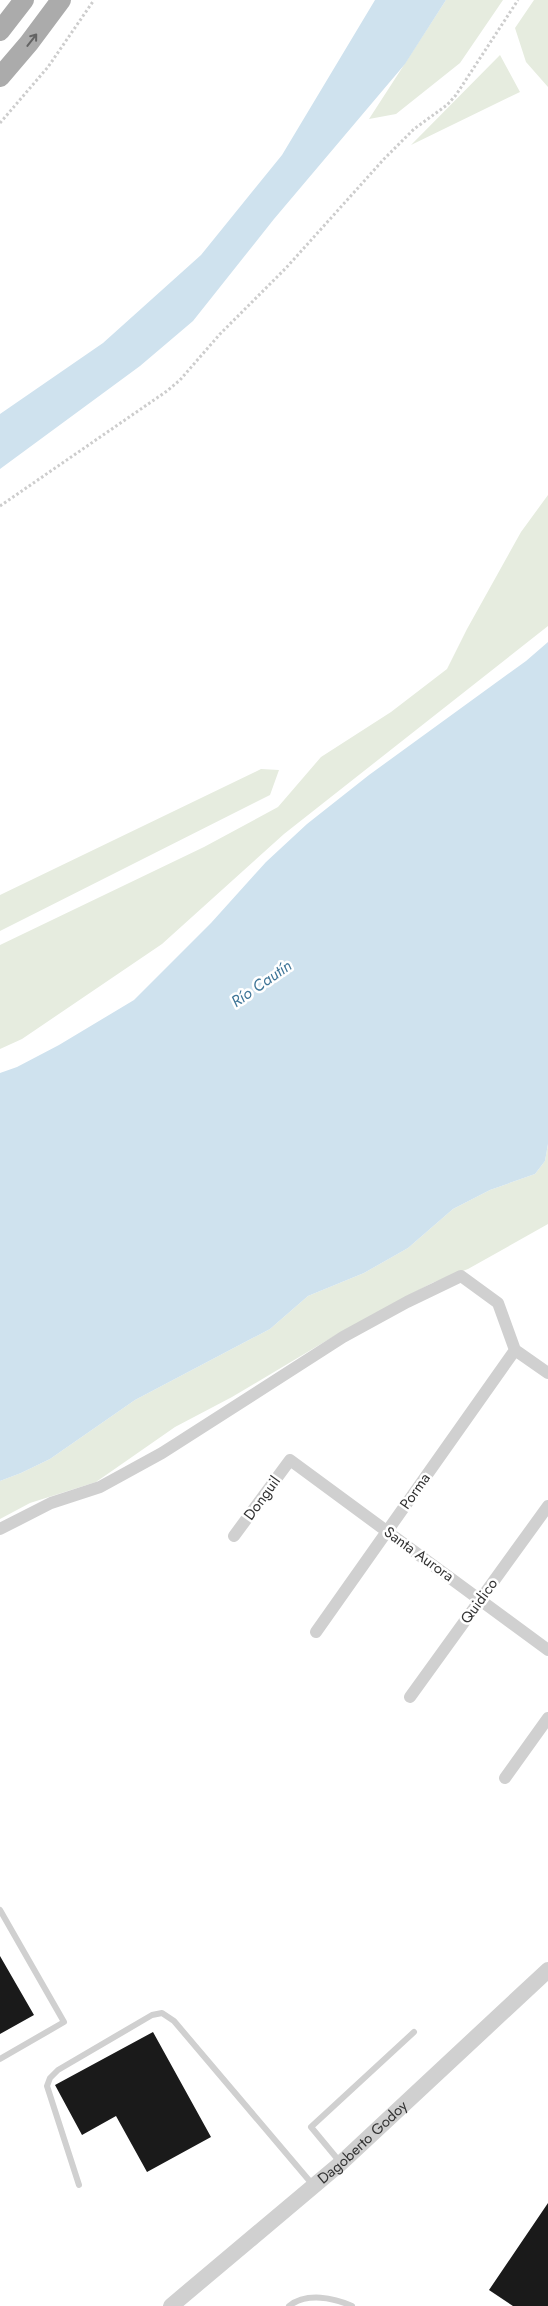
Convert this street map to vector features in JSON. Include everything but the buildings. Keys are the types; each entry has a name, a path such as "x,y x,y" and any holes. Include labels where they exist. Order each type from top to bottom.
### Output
{"main road":[{"path":"0,31 24,0"},
{"path":"0,77 29,43 61,0"}],"street":[{"path":"0,1530 51,1503 100,1487 162,1453 343,1337 407,1302 461,1276 498,1304 515,1350 548,1373"},
{"name":"Porma","path":"316,1632 515,1350"},
{"name":"Santa Aurora","path":"290,1460 548,1650"},
{"name":"Donguil","path":"234,1536 290,1460"},
{"name":"Quidico","path":"410,1697 548,1506"},
{"path":"505,1778 548,1718"},
{"name":"Dagoberto Godoy","path":"171,2306 341,2163 548,1970"}],"lane":[{"path":"0,1910 64,2022 0,2059"},
{"path":"80,2186 47,2086 48,2082 58,2070 152,2015 162,2014 174,2021 314,2186"},
{"path":"341,2163 311,2127 414,2032"},
{"path":"289,2306 294,2302 318,2298 330,2298 352,2306"}],"path":[{"path":"0,123 48,68 94,0"},
{"path":"0,506 167,391 180,380 220,334 286,268 384,159 414,129 456,95 518,0"}],"shaded area":[{"path":"446,0 503,0 460,63 396,114 369,119"},
{"path":"534,0 548,0 548,87 526,62 515,28"},
{"path":"500,55 520,92 411,145"},
{"path":"548,495 548,626 284,834 162,944 22,1039 0,1049 0,945 204,847 278,807 321,757 391,712 447,669 521,532"},
{"path":"261,769 279,770 270,795 0,931 0,895"},
{"path":"548,1144 548,1224 468,1269 432,1283 341,1332 232,1397 175,1427 96,1482 30,1503 0,1519 0,1481 50,1459 135,1400 270,1329 308,1296 364,1273 408,1248 453,1209 490,1190 535,1174 545,1161"}],"water":[{"path":"375,0 446,0 405,64 274,219 193,321 140,366 0,469 0,414 103,343 201,255 282,155"},
{"name":"Río Cautín","path":"548,642 548,1144 545,1161 535,1174 490,1190 453,1209 408,1248 364,1273 308,1296 270,1329 135,1400 50,1459 0,1481 0,1073 17,1067 59,1045 134,1000 211,923 266,862 307,824 369,775 526,661"}]}
